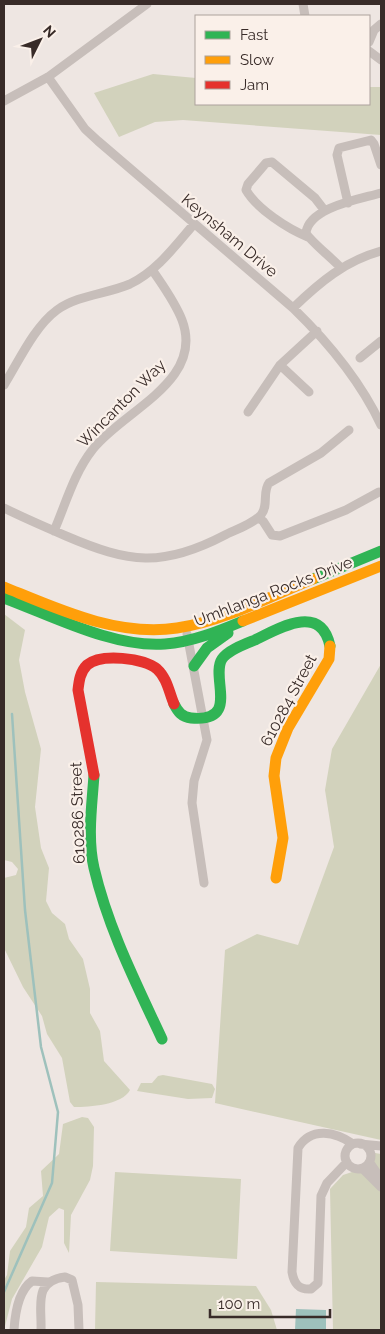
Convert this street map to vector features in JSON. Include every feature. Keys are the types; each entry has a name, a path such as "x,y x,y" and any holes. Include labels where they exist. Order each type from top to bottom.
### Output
{"street":[{"path":"4,101 48,77 147,4"},
{"path":"370,40 374,30 381,24"},
{"path":"370,52 381,60"},
{"name":"Keynsham Drive","path":"48,77 85,128 293,308 317,331 352,375 381,425"},
{"path":"348,203 337,155 339,148 371,140 381,165"},
{"path":"325,210 315,198 272,162 266,163 248,184 246,190 251,198 289,229 308,237 325,250 341,268"},
{"path":"308,237 306,233 309,223 316,215 325,210 381,193"},
{"path":"4,385 43,324 59,309 130,284 153,270 194,224"},
{"path":"293,308 321,281 341,268 364,256 381,251"},
{"name":"Wincanton Way","path":"54,531 80,468 94,448 118,424 165,386 176,374 182,360 186,345 182,320 153,270"},
{"path":"248,412 280,365 317,331"},
{"path":"360,358 381,341"},
{"path":"280,365 309,392"},
{"path":"4,508 54,531 118,556 156,558 192,551 258,518 265,507 266,488 269,483 321,453 349,430"},
{"path":"258,518 263,521 272,535 280,536 346,510 379,492"},
{"name":"Umhlanga Rocks Drive","path":"4,587 80,615 119,626 144,630 186,627 245,606 381,551"},
{"name":"Umhlanga Rocks Drive","path":"4,598 107,637 137,643 166,644 189,641 253,618 381,566"},
{"path":"194,666 203,651 214,642 253,618"},
{"name":"610284 Street","path":"203,718 214,714 220,704 222,692 219,667 227,655 296,622 312,622 326,634 331,647 329,659 288,728 276,758 274,776 283,838 276,878"},
{"path":"186,627 207,743 194,781 192,803 204,883"},
{"name":"610286 Street","path":"162,1039 120,949 94,868 91,846 94,768 78,690 79,678 84,668 98,658 114,658 149,664 163,675 179,712 187,717 203,718"},
{"path":"370,1152 342,1137 323,1133 306,1138 298,1148 292,1277 298,1287 306,1289 316,1286 319,1278 321,1196 327,1183 349,1164 366,1166 381,1179"},
{"path":"349,1164 346,1152 356,1144 381,1147"},
{"path":"366,1166 370,1152 381,1147"},
{"path":"366,1166 381,1188"},
{"path":"14,1330 16,1310 26,1286 32,1281 48,1282 65,1277 73,1282 78,1305 79,1330"},
{"path":"41,1330 41,1292 48,1282"}],"green space":[{"path":"153,74 195,78 195,105 370,105 370,87 381,87 381,135 183,120 155,122 119,137 94,93"},
{"path":"4,614 25,630 19,660 25,692 41,749 35,807 41,848 49,868 46,901 52,913 65,924 69,939 83,959 90,989 90,1013 100,1031 104,1061 130,1090 120,1099 105,1104 74,1107 70,1102 62,1058 47,1034 42,1016 23,987 4,948 4,878 16,875 18,869 12,862 4,860"},
{"path":"381,664 381,1140 215,1103 225,950 257,934 298,945 334,847 325,790 332,749"},
{"path":"163,1075 212,1084 215,1089 212,1098 188,1099 137,1091 141,1083 152,1083 158,1076"},
{"path":"82,1117 88,1118 94,1127 93,1166 90,1180 71,1215 69,1253 64,1243 64,1210 59,1208 49,1217 42,1247 12,1299 4,1330 4,1280 7,1275 10,1251 26,1227 29,1208 43,1196 41,1171 59,1154 63,1124"},
{"path":"369,1152 381,1154 381,1180"},
{"path":"355,1171 365,1173 381,1190 381,1330 333,1330 330,1189 343,1175"},
{"path":"115,1172 241,1179 237,1259 110,1251"},
{"path":"96,1282 256,1286 271,1310 277,1330 95,1330"}],"water":[{"path":"296,1309 326,1310 326,1330 295,1330"}],"waterway":[{"path":"4,1292 52,1183 58,1112 41,1047 25,910 12,714"}],"traffic: fast":[{"path":"313,579 381,551"},
{"path":"4,598 104,636 145,644 185,641 243,621"},
{"path":"174,704 185,717 206,718 215,713 220,706 219,667 222,659 237,648 287,625 298,622 309,622 318,625 325,633 330,646"},
{"path":"194,666 207,648 228,633"},
{"path":"94,775 90,833 94,868 115,934 162,1039"}],"traffic: slow":[{"path":"243,621 381,566"},
{"path":"4,587 88,619 110,625 155,630 195,625 212,620 246,608 313,579"},
{"path":"276,878 283,838 274,776 276,758 288,728 329,659 330,646"}],"traffic: jam":[{"path":"94,775 78,690 81,674 87,665 93,661 112,658 122,658 151,665 163,677 174,704"}]}
